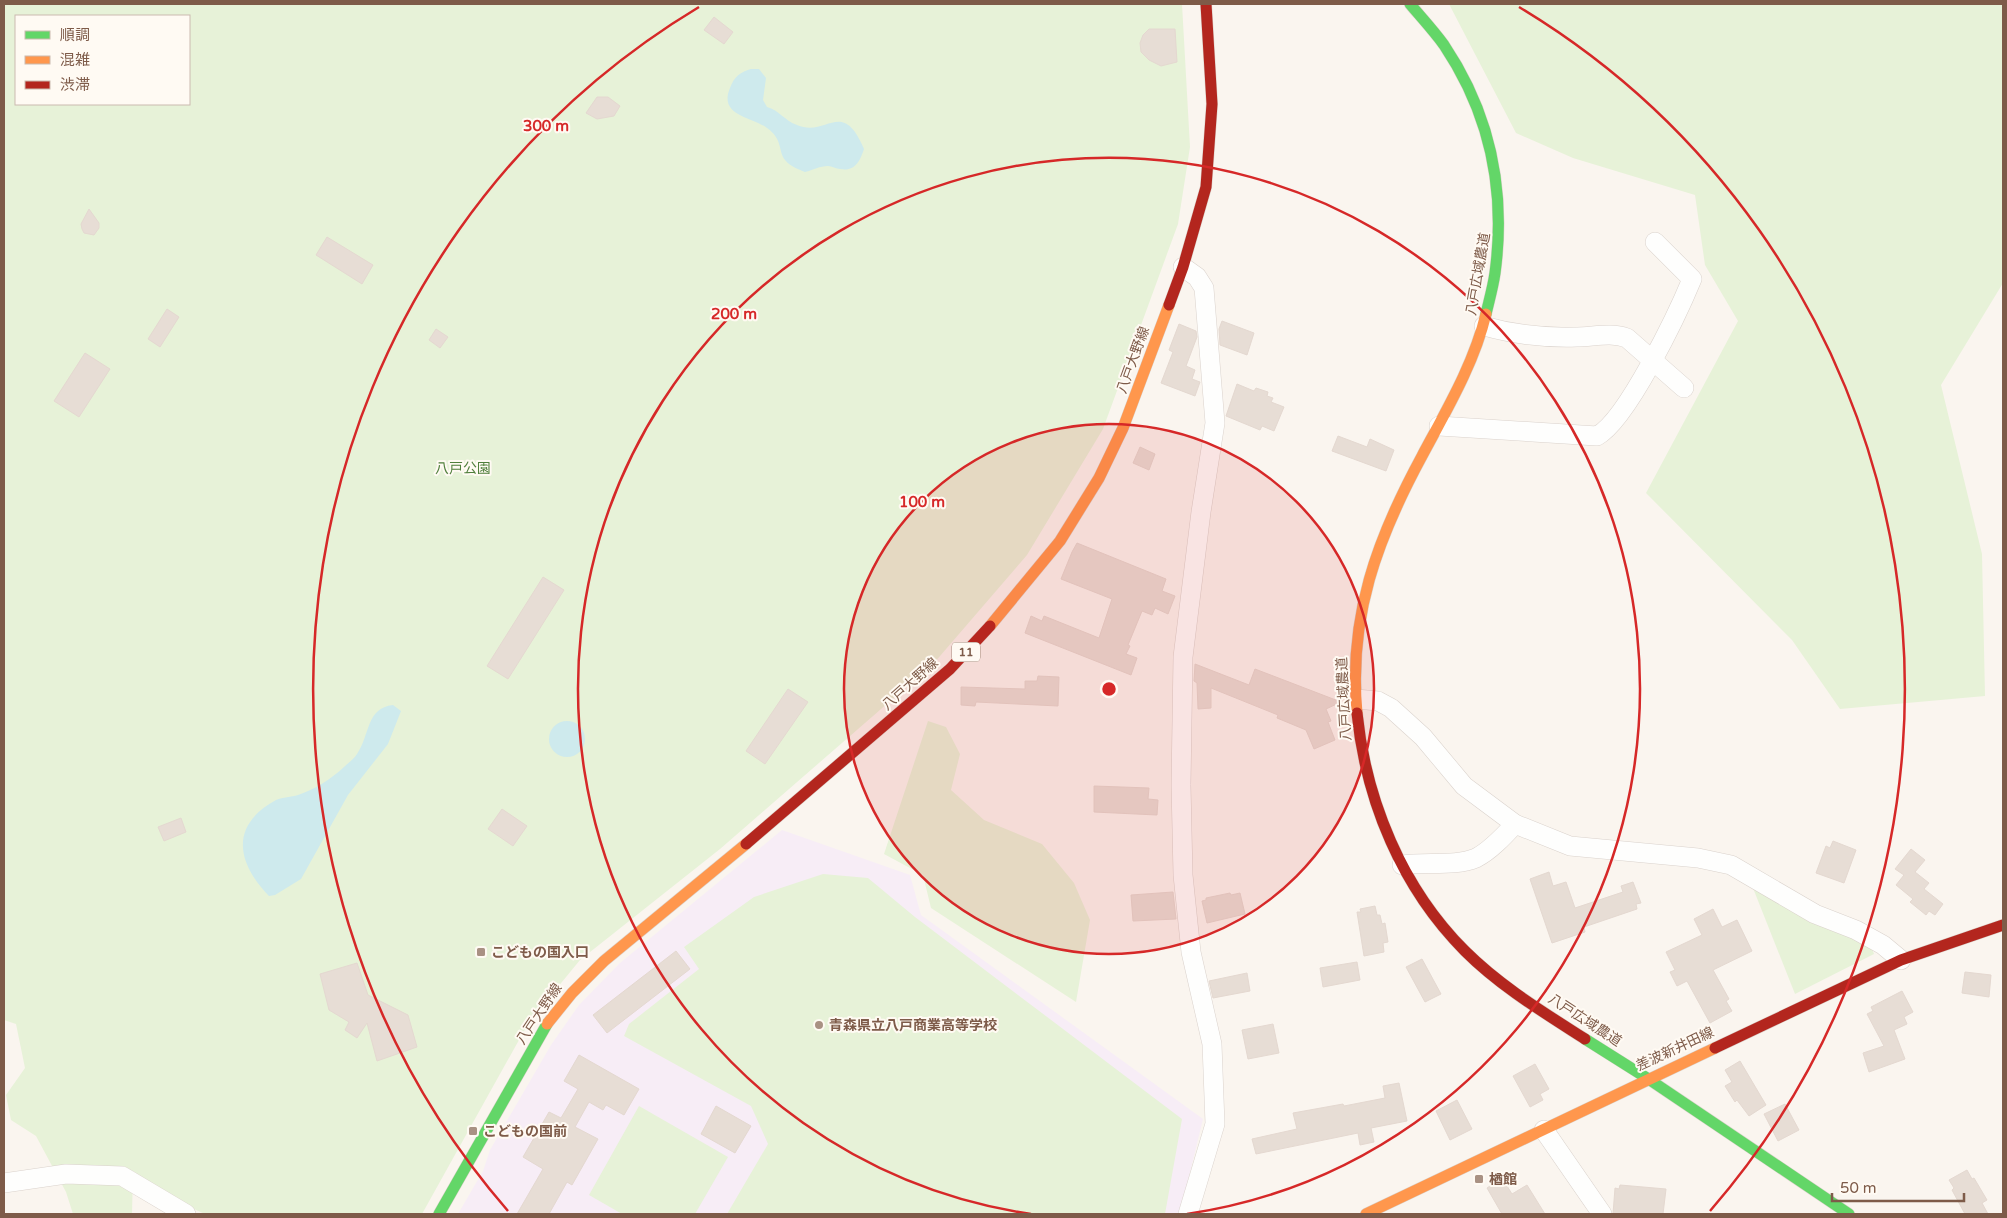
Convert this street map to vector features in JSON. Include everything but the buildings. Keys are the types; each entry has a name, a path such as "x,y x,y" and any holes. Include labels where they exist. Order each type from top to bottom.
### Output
{"main road":[{"name":"八戸大野線","path":"439,1214 544,1028 558,1007 576,986 805,796 943,675 979,639 1060,541 1099,478 1123,428 1183,267 1206,187 1212,104 1206,4"},
{"name":"八戸広域農道","path":"1410,4 1428,23 1450,52 1476,104 1490,142 1500,198 1500,230 1491,300 1484,326 1466,371 1398,503 1381,541 1370,572 1361,608 1355,673 1359,740 1368,782 1385,830 1402,865 1446,930 1509,988 1849,1214"},
{"name":"差波新井田線","path":"1366,1214 1901,960 2003,925"}],"street":[{"path":"1439,426 1597,436 1605,432 1653,361 1692,279 1655,242"},
{"path":"1183,267 1197,277 1204,288 1215,423 1201,512 1183,657 1181,784 1183,875 1191,952 1212,1044 1216,1124 1188,1214"},
{"path":"1484,326 1508,334 1540,338 1618,334 1627,338 1684,388"},
{"path":"1356,699 1378,701 1391,708 1423,737 1464,786 1514,824 1570,846 1698,858 1731,865 1815,914 1856,930 1883,945 1901,960"},
{"path":"1402,865 1416,862 1463,861 1476,858 1514,824"},
{"path":"1544,1130 1602,1214"},
{"path":"4,1183 66,1174 122,1176 186,1214"}],"shaded area":[{"name":"青森県立八戸商業高等学校","path":"782,830 910,875 921,915 1203,1119 1180,1214 458,1214 483,1171 490,1150 551,1045 579,1005 620,963"}],"green space":[{"name":"八戸公園","path":"4,4 1182,4 1190,147 1178,224 1103,429 1027,555 934,663 720,849 580,960 524,1031 422,1214 205,1214 170,1198 133,1171 132,1214 73,1214 66,1192 36,1136 11,1120 6,1095 25,1068 16,1024 4,1020"},
{"path":"1449,4 2003,4 2003,283 1941,385 1982,554 1985,696 1840,709 1792,640 1646,493 1738,321 1705,265 1695,195 1573,158 1516,133"},
{"path":"928,721 946,727 960,754 951,790 984,820 1042,844 1074,883 1090,920 1076,1002 931,908 923,875 884,854"},
{"name":"青森県立八戸商業高等学校","path":"823,874 868,878 915,917 1182,1119 1165,1214 727,1214 768,1144 751,1106 624,1036 629,1024 699,969 684,947 754,897"},
{"path":"1751,883 1870,944 1874,954 1795,994"},
{"path":"639,1106 728,1157 695,1214 622,1214 589,1195"}],"water":[{"path":"751,69 759,69 766,78 763,100 767,107 793,123 808,128 834,122 848,125 856,134 864,149 856,165 850,169 825,166 805,172 787,162 776,136 772,132 761,124 739,114 729,105 728,97 733,81 741,73"},
{"path":"393,705 401,711 388,744 348,795 301,879 275,895 269,896 250,870 245,857 243,845 245,832 251,821 261,810 276,800 311,790 339,771 357,754 373,717 384,707"},
{"path":"567,721 574,722 580,726 584,732 584,746 580,752 574,756 567,757 560,756 554,752 550,746 549,739 550,732 554,726 560,722"}],"traffic: fast":[{"path":"1410,4 1444,45 1460,72 1484,126 1491,154 1496,183 1498,243 1494,278 1486,314"},
{"path":"439,1214 547,1024"},
{"path":"1585,1039 1650,1080 1849,1214"}],"traffic: slow":[{"path":"990,626 1060,541 1099,478 1123,428 1169,305"},
{"path":"1357,713 1355,678 1357,644 1369,580 1379,548 1406,487 1467,369 1486,314"},
{"path":"547,1024 572,993 604,961 746,844"},
{"path":"1366,1214 1715,1048"}],"traffic: jam":[{"path":"1169,305 1183,267 1206,187 1212,104 1206,4"},
{"path":"746,844 950,669 990,626"},
{"path":"1357,713 1369,778 1379,810 1391,841 1423,900 1443,926 1478,964 1522,998 1585,1039"},
{"path":"1715,1048 1901,960 2003,925"}],"place":[{"name":"こどもの国入口","path":"481,952"},
{"name":"青森県立八戸商業高等学校","path":"819,1025"},
{"name":"こどもの国前","path":"473,1131"},
{"name":"楢館","path":"1479,1179"}]}
